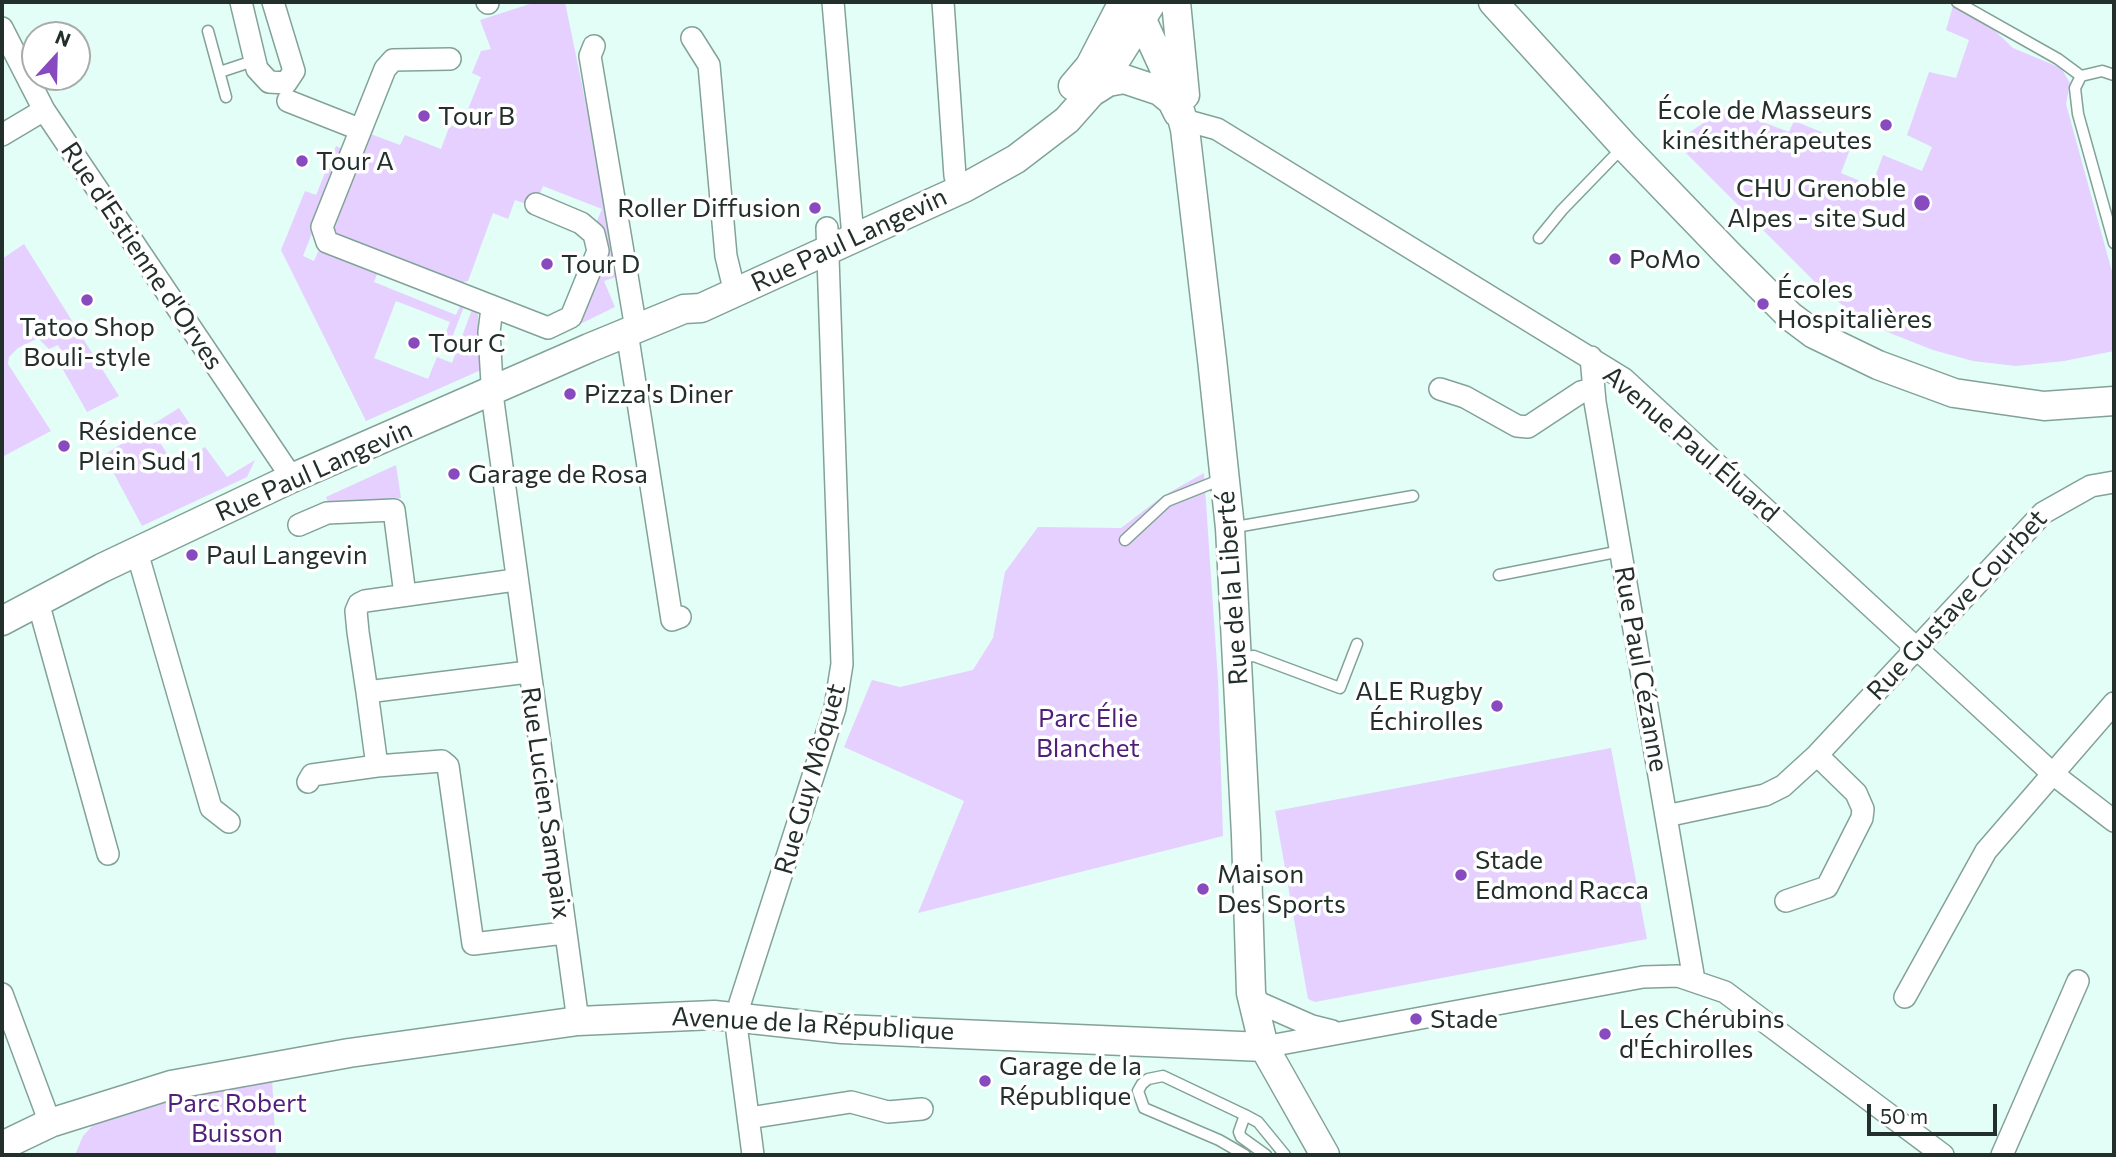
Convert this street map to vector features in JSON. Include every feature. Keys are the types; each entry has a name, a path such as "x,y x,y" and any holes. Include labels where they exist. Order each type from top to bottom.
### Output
{"street":[{"path":"241,2 257,69 269,82 286,83 294,71 273,2"},
{"name":"Rue Guy Môquet","path":"753,1155 738,1018 835,708 842,663 841,233 833,2"},
{"name":"Rue Paul Langevin","path":"943,2 959,182"},
{"name":"Rue de la Liberté","path":"1176,2 1185,122 1230,528 1253,1000 1264,1047"},
{"path":"1493,2 1624,146 1790,316 1838,348 1954,393 2044,406 2114,401"},
{"path":"1517,2 1646,145 1787,291 1832,333 1878,365"},
{"name":"Rue Paul Langevin","path":"959,182 1040,121 1090,66 1106,39 1140,6"},
{"name":"Rue Paul Langevin","path":"2,621 137,552 292,478 684,309 841,233 1016,159 1067,120 1105,77 1140,6"},
{"name":"Rue de la Liberté","path":"1140,6 1151,20 1169,29 1183,75"},
{"name":"Rue de la Liberté","path":"1140,6 1185,122"},
{"name":"Rue d'Estienne d'Orves","path":"2,28 44,110 292,478"},
{"name":"Rue Paul Langevin","path":"692,38 709,65 732,284"},
{"path":"594,46 590,56 672,620 680,617"},
{"path":"450,59 393,60 385,69 322,227 327,242 548,328 571,317 598,251 594,234 581,223 536,204"},
{"path":"1092,92 1108,82 1124,79 1149,86 1171,101 1185,122"},
{"path":"288,101 359,129"},
{"path":"2,135 44,110"},
{"name":"Avenue Paul Éluard","path":"1185,122 1217,129 1624,379 2053,774 2114,821"},
{"path":"492,308 489,331 492,390"},
{"name":"Rue Paul Cézanne","path":"1591,358 1593,389 1694,981"},
{"path":"1990,397 2114,384"},
{"name":"Avenue Paul Éluard","path":"1440,389 1465,397 1517,426 1528,427 1581,392 1593,389"},
{"name":"Rue Lucien Sampaix","path":"492,390 515,580 578,1021"},
{"name":"Rue Gustave Courbet","path":"1666,816 1775,791 1817,755 1915,647 2053,505 2091,486 2114,482"},
{"path":"299,525 327,513 394,510 405,595"},
{"path":"137,552 211,808 229,822"},
{"path":"377,766 356,611 365,601 515,580"},
{"path":"38,602 108,854"},
{"name":"Rue Lucien Sampaix","path":"367,692 528,672"},
{"path":"1905,998 1986,851 2114,703"},
{"path":"1786,901 1827,887 1862,818 1863,809 1856,793 1817,755"},
{"name":"Rue Lucien Sampaix","path":"308,782 312,775 442,761 448,766 473,944 564,933"},
{"path":"1325,1155 1264,1047 1643,977 1678,976 1725,992 1756,1013 1843,1083 1943,1155"},
{"path":"2002,1155 2078,981"},
{"path":"2,994 50,1123"},
{"path":"1253,1000 1312,1026 1338,1032"},
{"name":"Avenue de la République","path":"2,1146 50,1123 171,1085 349,1053 578,1021 677,1014 842,1029 1264,1047"},
{"path":"749,1118 851,1102 888,1112 922,1109"}],"lane":[{"path":"1957,2 2058,59 2081,76 2102,71 2114,75"},
{"path":"208,32 226,97"},
{"path":"220,72 256,60"},
{"path":"2081,76 2075,89 2078,114 2114,243"},
{"path":"1539,238 1624,146"},
{"path":"1125,540 1167,501 1224,478"},
{"path":"1230,528 1413,496"},
{"path":"1499,575 1621,551"},
{"path":"1237,657 1254,656 1340,688 1357,644"},
{"path":"1245,1155 1144,1108 1138,1091 1147,1079 1163,1076 1258,1122 1285,1155"},
{"path":"1245,1115 1239,1132 1241,1137 1266,1155"}],"green space":[{"path":"536,2 565,2 621,275 604,281 615,307 578,325 573,319 594,228 602,209 543,186 534,207 515,200 508,219 493,213 468,281 459,283 335,234 331,225 368,133 400,145 405,135 441,149 450,125 460,129 481,77 472,73 481,51 491,49 480,20"},
{"name":"CHU Grenoble Alpes - site Sud","path":"1953,6 1992,28 2013,48 2061,68 2070,83 2066,104 2114,279 2114,351 2064,361 2016,366 1973,361 1933,350 1890,333 1852,313 1818,285 1675,142 1726,108 1789,132 1794,121 1852,144 1841,173 1872,186 1883,155 1922,171 1932,147 1907,135 1929,72 1956,78 1969,40 1946,30"},
{"path":"336,146 345,150 303,256 314,261 320,247 379,269 374,282 456,315 462,302 465,304 448,348 440,348 450,322 396,301 374,358 428,379 437,357 452,363 473,307 478,315 481,370 366,421 281,250 305,191 316,195"},
{"path":"24,244 119,396 87,412 61,366 67,360 58,345 49,349 38,338 18,348 9,357 8,364 51,431 2,457 2,259"},
{"path":"179,408 200,439 194,442 180,422 157,438 171,460 176,458 180,464 205,447 227,477 255,460 247,477 142,526 104,455"},
{"path":"396,465 401,498 330,507 326,497"},
{"name":"Parc Élie Blanchet","path":"1204,473 1218,680 1223,836 918,913 964,801 844,747 872,680 900,687 973,670 993,638 1005,572 1038,527 1121,528 1163,496"},
{"name":"Stade Edmond Racca","path":"1611,748 1647,939 1315,1002 1308,999 1275,811"},
{"name":"Parc Robert Buisson","path":"272,1078 276,1155 75,1155 83,1136 97,1121 147,1102"}],"place":[{"name":"Tour B","path":"424,116"},
{"name":"École de Masseurs kinésithérapeutes","path":"1886,125"},
{"name":"Tour A","path":"302,161"},
{"name":"CHU Grenoble Alpes - site Sud","path":"1922,203"},
{"name":"Roller Diffusion","path":"815,208"},
{"name":"PoMo","path":"1615,259"},
{"name":"Tour D","path":"547,264"},
{"name":"Tatoo Shop Bouli-style","path":"87,300"},
{"name":"Écoles Hospitalières","path":"1763,304"},
{"name":"Tour C","path":"414,343"},
{"name":"Pizza's Diner","path":"570,394"},
{"name":"Résidence Plein Sud 1","path":"64,446"},
{"name":"Garage de Rosa","path":"454,474"},
{"name":"Paul Langevin","path":"192,555"},
{"name":"ALE Rugby Échirolles","path":"1497,706"},
{"name":"Stade Edmond Racca","path":"1461,875"},
{"name":"Maison Des Sports","path":"1203,889"},
{"name":"Stade","path":"1416,1019"},
{"name":"Les Chérubins d'Échirolles","path":"1605,1034"},
{"name":"Garage de la République","path":"985,1081"}]}
